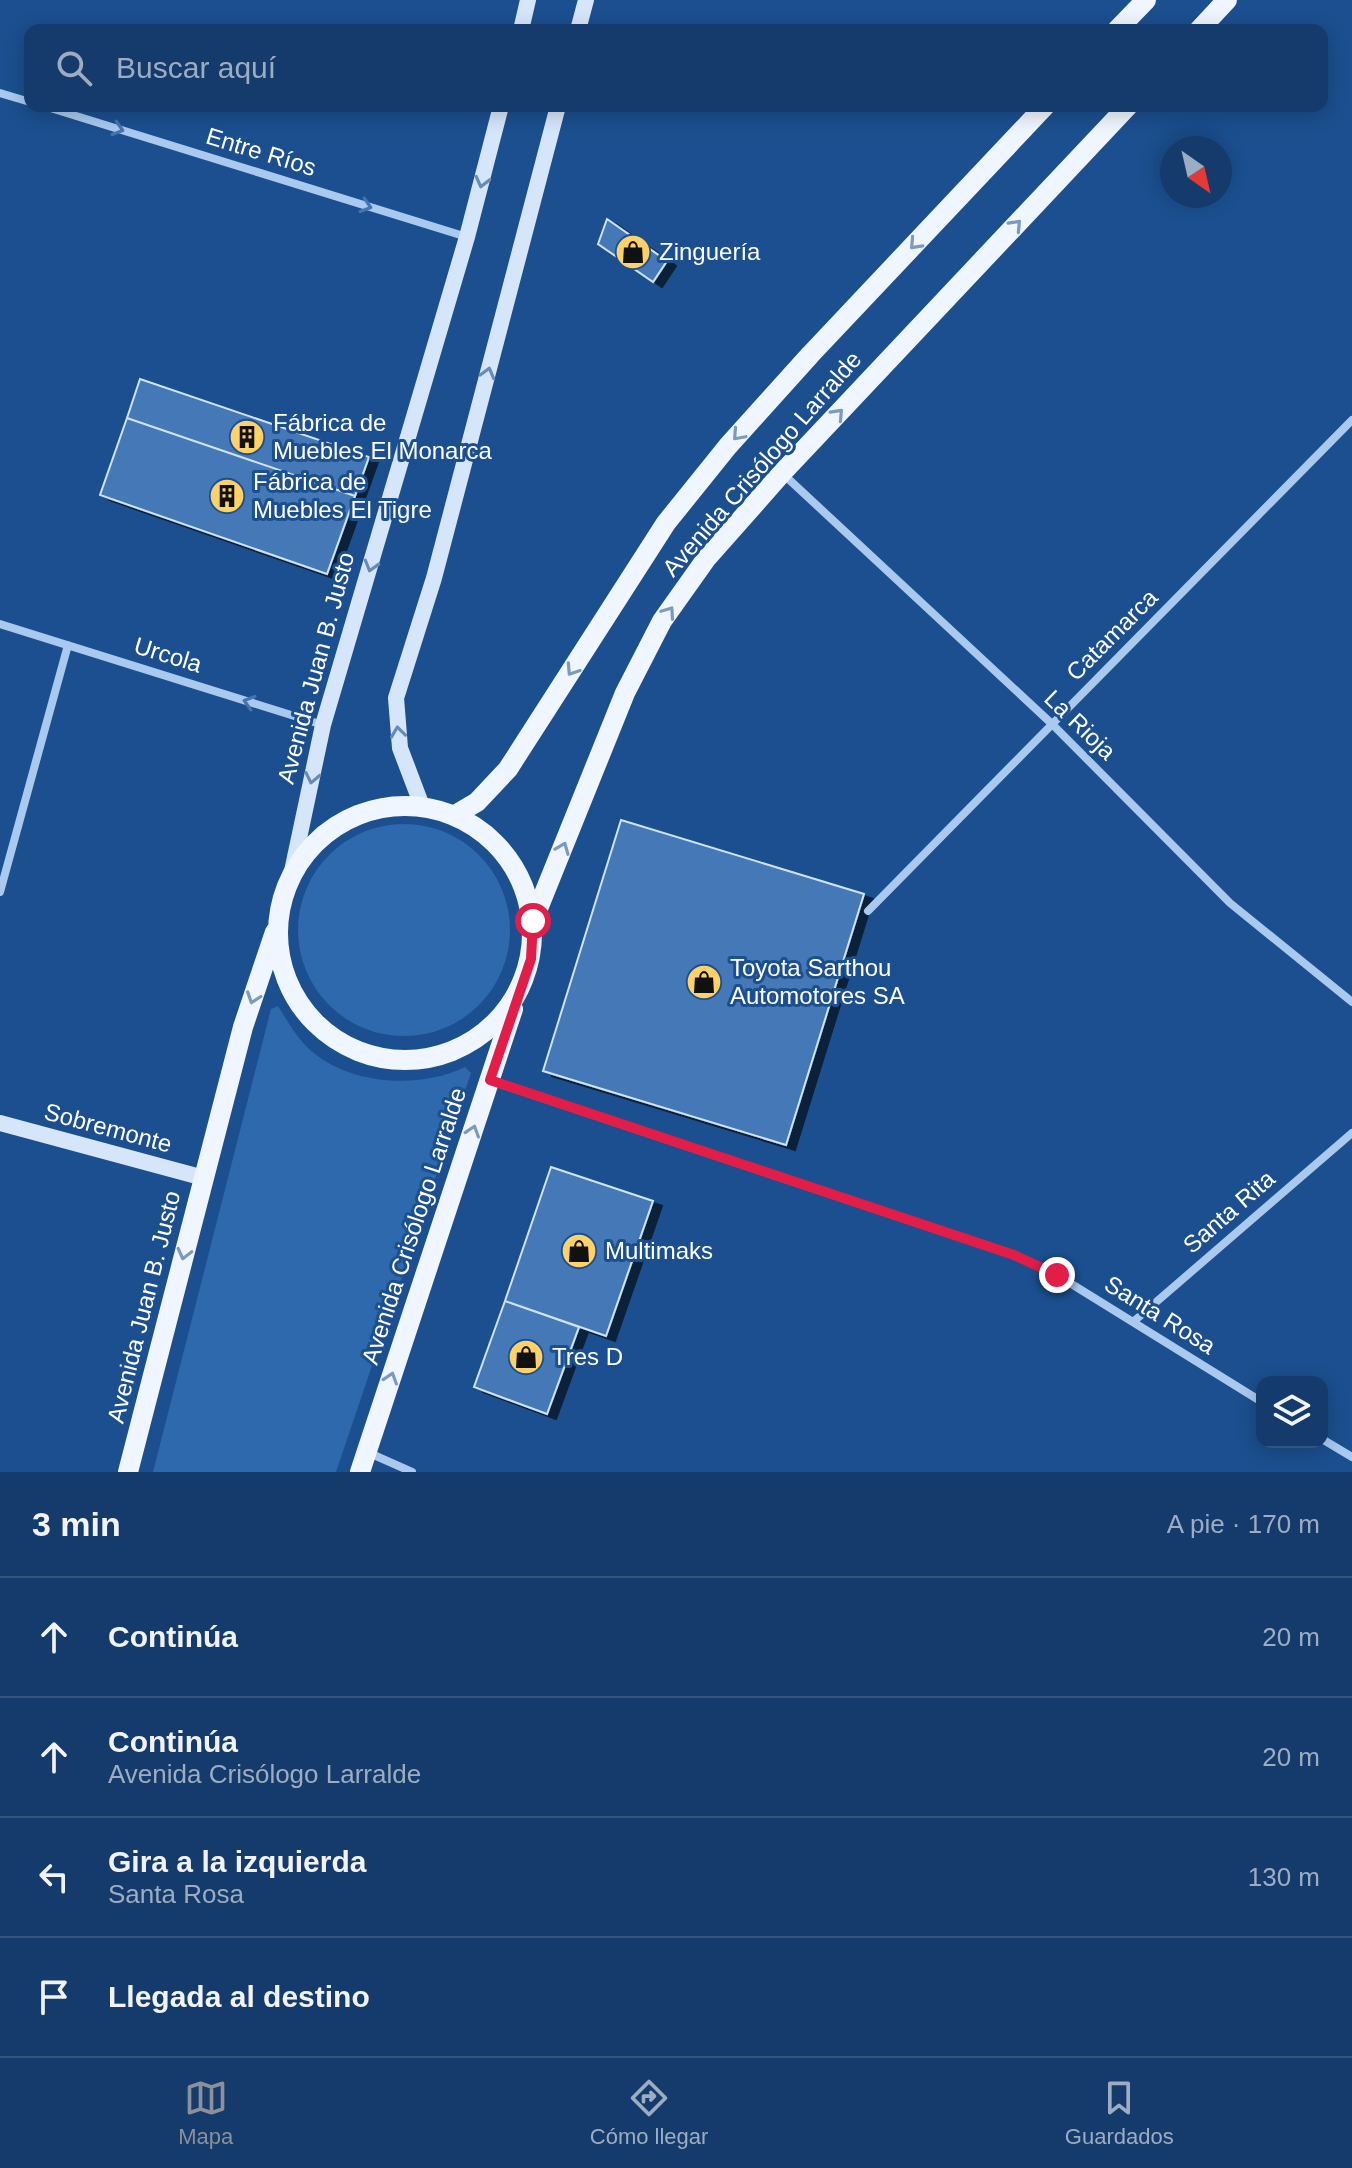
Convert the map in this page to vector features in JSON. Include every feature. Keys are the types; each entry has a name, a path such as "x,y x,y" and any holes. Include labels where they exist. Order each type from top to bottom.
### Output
{"main road":[{"path":"522,24 528,0"},
{"path":"580,24 586,0"},
{"path":"1123,24 1146,0"},
{"path":"1205,24 1227,0"},
{"name":"Avenida Juan B. Justo","path":"291,876 323,725 467,237 499,112"},
{"path":"422,806 400,748 396,698 434,578 556,112"},
{"name":"Avenida Crisólogo Larralde","path":"455,815 477,802 508,769 666,523 728,446 1039,112"},
{"name":"Avenida Crisólogo Larralde","path":"533,921 625,693 662,621 706,559 782,473 1122,112"},
{"path":"422,806 455,815 485,832 509,857 525,887 533,921 531,959 517,995 494,1025 462,1048 426,1059 387,1059 351,1049 319,1028 295,998 281,963 277,924 291,876 314,844 345,820 383,807 422,806"},
{"name":"Avenida Juan B. Justo","path":"128,1472 243,1027 277,924"},
{"name":"Avenida Crisólogo Larralde","path":"360,1472 517,995"},
{"name":"Sobremonte","path":"0,1123 204,1178"}],"street":[{"path":"0,93 24,100"},
{"name":"Entre Ríos","path":"63,112 467,237"},
{"name":"Catamarca","path":"868,911 1352,420"},
{"name":"La Rioja","path":"782,473 1052,724 1230,903 1352,1002"},
{"name":"Urcola","path":"0,624 323,725"},
{"path":"0,892 68,645"},
{"name":"Santa Rosa","path":"490,1080 1014,1255 1057,1275 1256,1398"},
{"name":"Santa Rita","path":"1133,1322 1352,1133"},
{"path":"1328,1443 1352,1457"},
{"path":"367,1452 412,1472"}],"shaded area":[{"path":"404,824 445,832 463,841 479,855 493,871 502,889 510,930 502,971 493,989 479,1005 463,1019 445,1028 404,1036 363,1028 345,1019 329,1005 315,989 306,971 298,930 306,889 315,871 329,855 345,841 363,832"},
{"path":"278,1006 307,1047 323,1060 362,1076 405,1081 426,1079 465,1067 471,1073 336,1472 153,1472 271,1009"}],"building":[{"name":"Zinguería","path":"607,219 667,261 653,282 598,244"},
{"name":"Fábrica de Muebles El Monarca","path":"140,379 369,457 355,496 127,418"},
{"name":"Fábrica de Muebles El Tigre","path":"127,418 355,496 327,574 100,495"},
{"name":"Toyota Sarthou Automotores SA","path":"621,820 864,894 786,1145 543,1071"},
{"name":"Multimaks","path":"551,1167 653,1201 606,1336 505,1301"},
{"name":"Tres D","path":"505,1301 579,1327 547,1414 474,1387"}],"place":[{"name":"Zinguería","path":"633,252"},
{"name":"Fábrica de Muebles El Monarca","path":"247,437"},
{"name":"Fábrica de Muebles El Tigre","path":"227,496"},
{"name":"Toyota Sarthou Automotores SA","path":"704,982"},
{"name":"Multimaks","path":"579,1251"},
{"name":"Tres D","path":"526,1357"}],"route":[{"path":"533,921 531,959 490,1080 1014,1255 1057,1275"}]}
